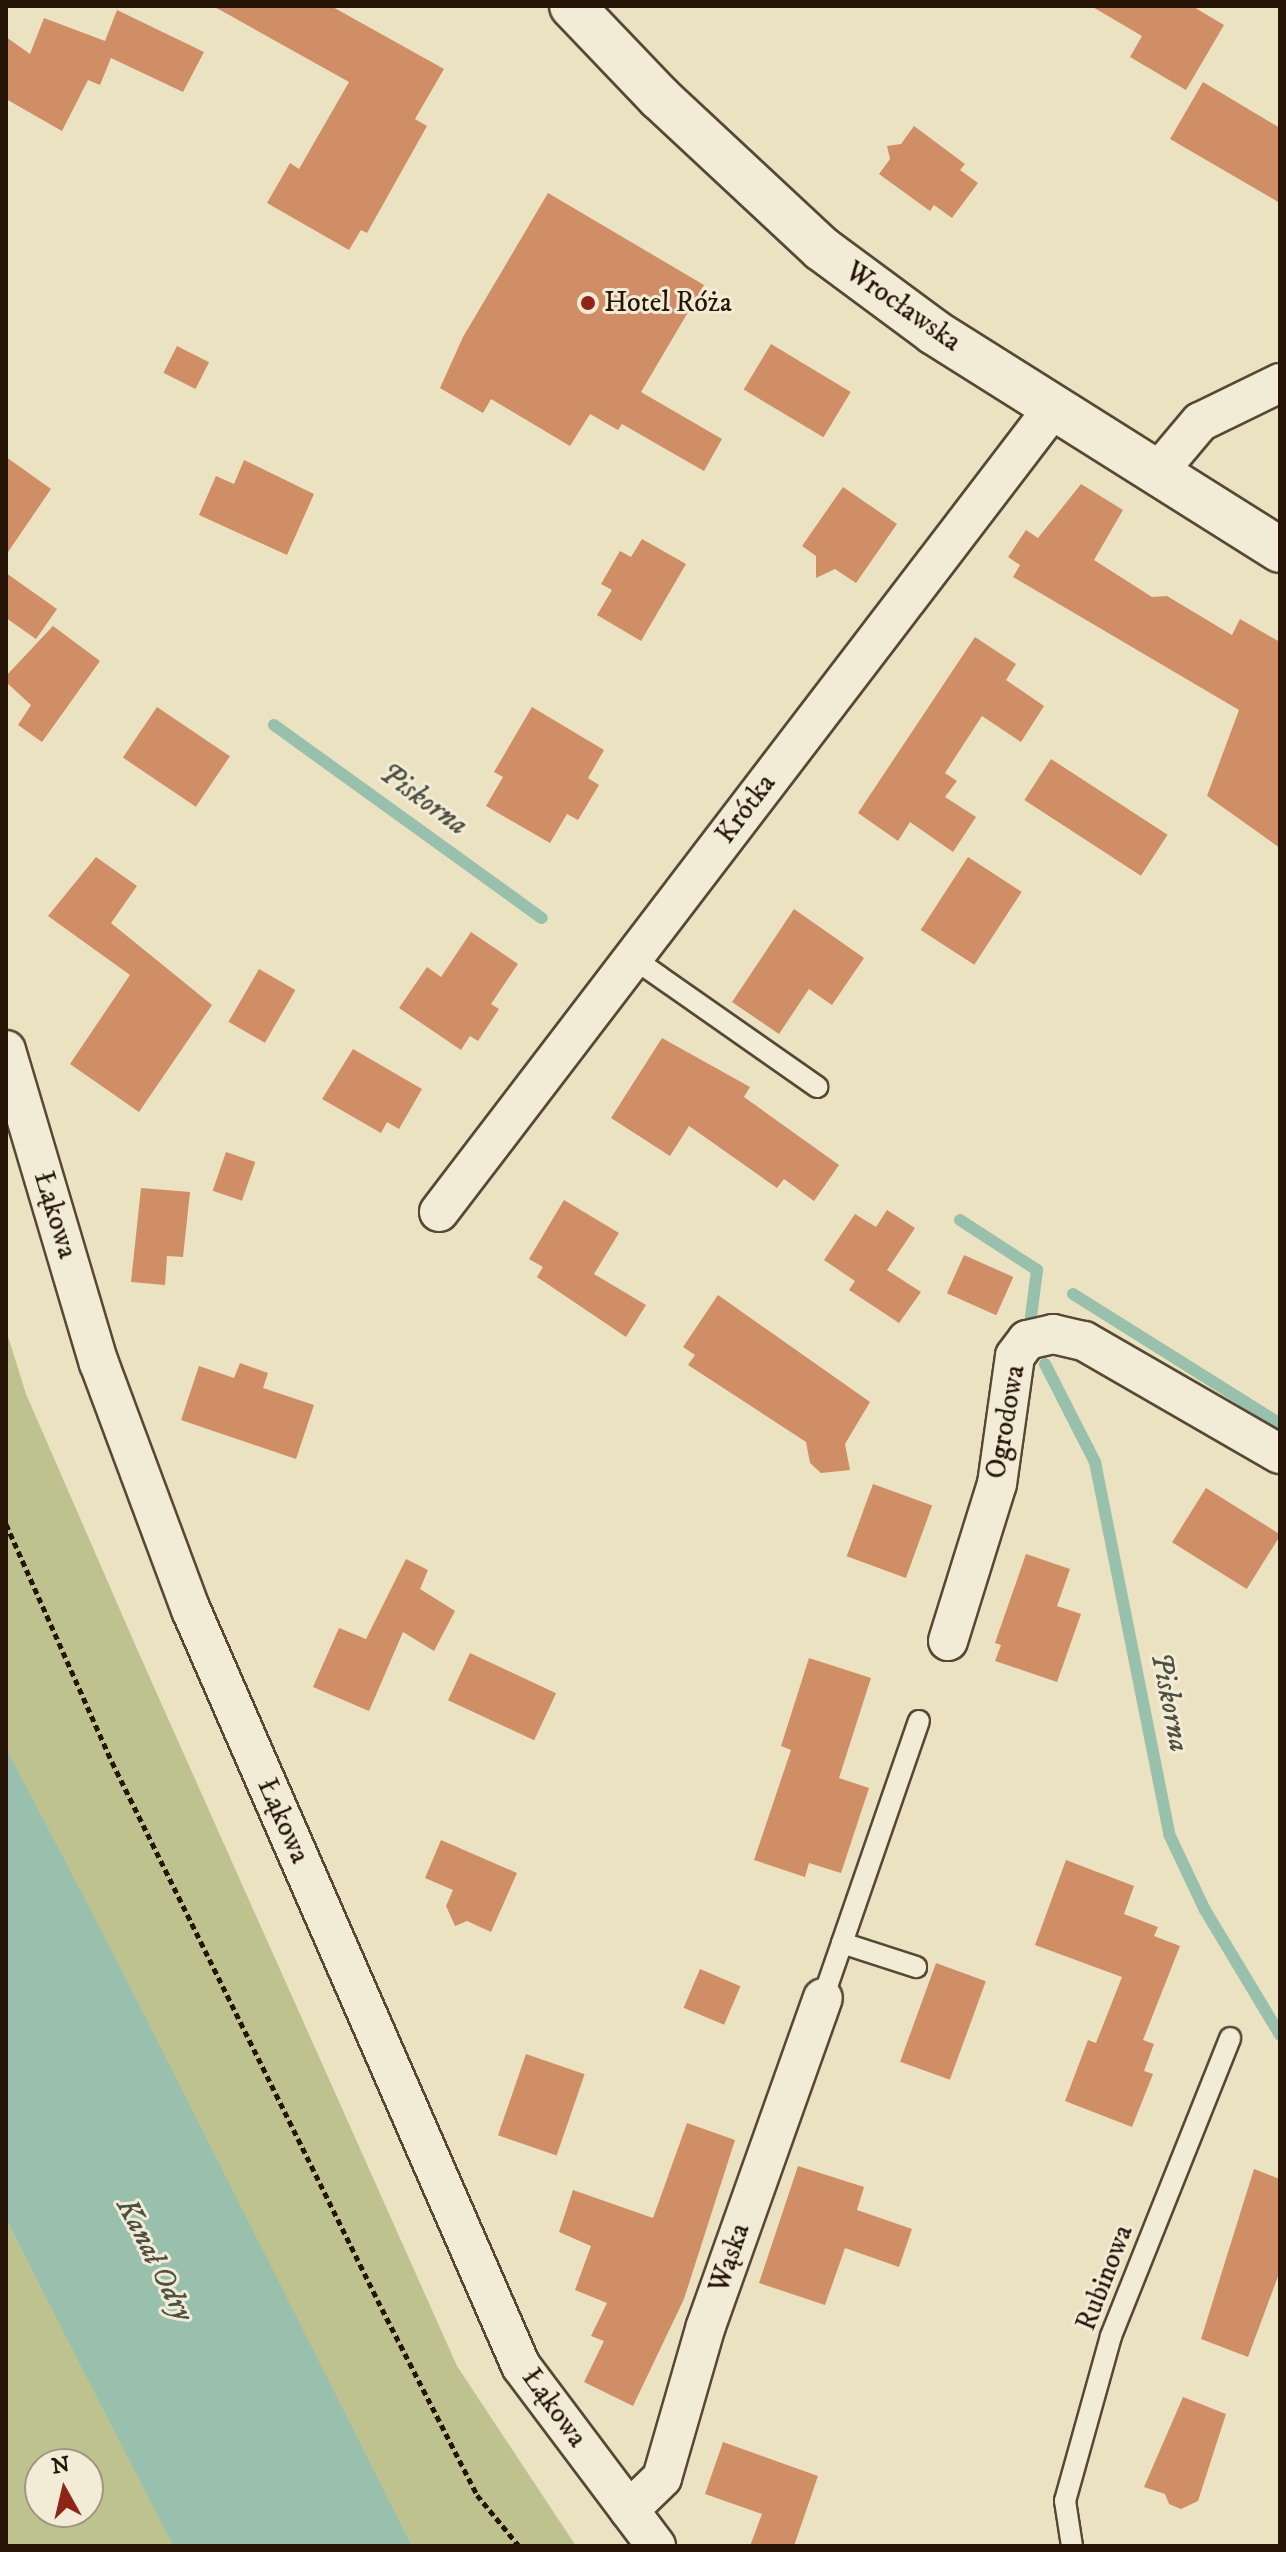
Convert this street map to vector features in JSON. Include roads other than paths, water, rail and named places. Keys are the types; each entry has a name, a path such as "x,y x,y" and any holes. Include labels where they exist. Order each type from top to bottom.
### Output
{"main road":[{"name":"Wrocławska","path":"572,6 822,249 934,332 1280,550"}],"street":[{"path":"1157,473 1200,422 1280,383"},
{"name":"Krótka","path":"439,1212 1054,407"},
{"name":"Łąkowa","path":"6,1050 99,1363 191,1610 521,2366 656,2546"},
{"name":"Ogrodowa","path":"948,1641 997,1484 1015,1356 1027,1340 1053,1334 1084,1341 1280,1454"},
{"name":"Wąska","path":"629,2510 662,2478 706,2326 823,1998"}],"lane":[{"path":"633,958 817,1087"},
{"path":"823,1998 919,1721"},
{"path":"842,1943 916,1967"},
{"name":"Rubinowa","path":"1072,2546 1065,2501 1111,2336 1230,2038"}],"water":[{"name":"Kanał Odry","path":"6,1748 412,2546 173,2546 6,2219"}],"waterway":[{"name":"Piskorna","path":"274,725 542,918"},
{"name":"Piskorna","path":"960,1220 1037,1270 1031,1317"},
{"path":"1073,1294 1280,1424"},
{"name":"Piskorna","path":"1045,1364 1095,1462 1169,1834 1205,1910 1280,2035"}],"place":[{"name":"Hotel Róża","path":"588,303"}]}
